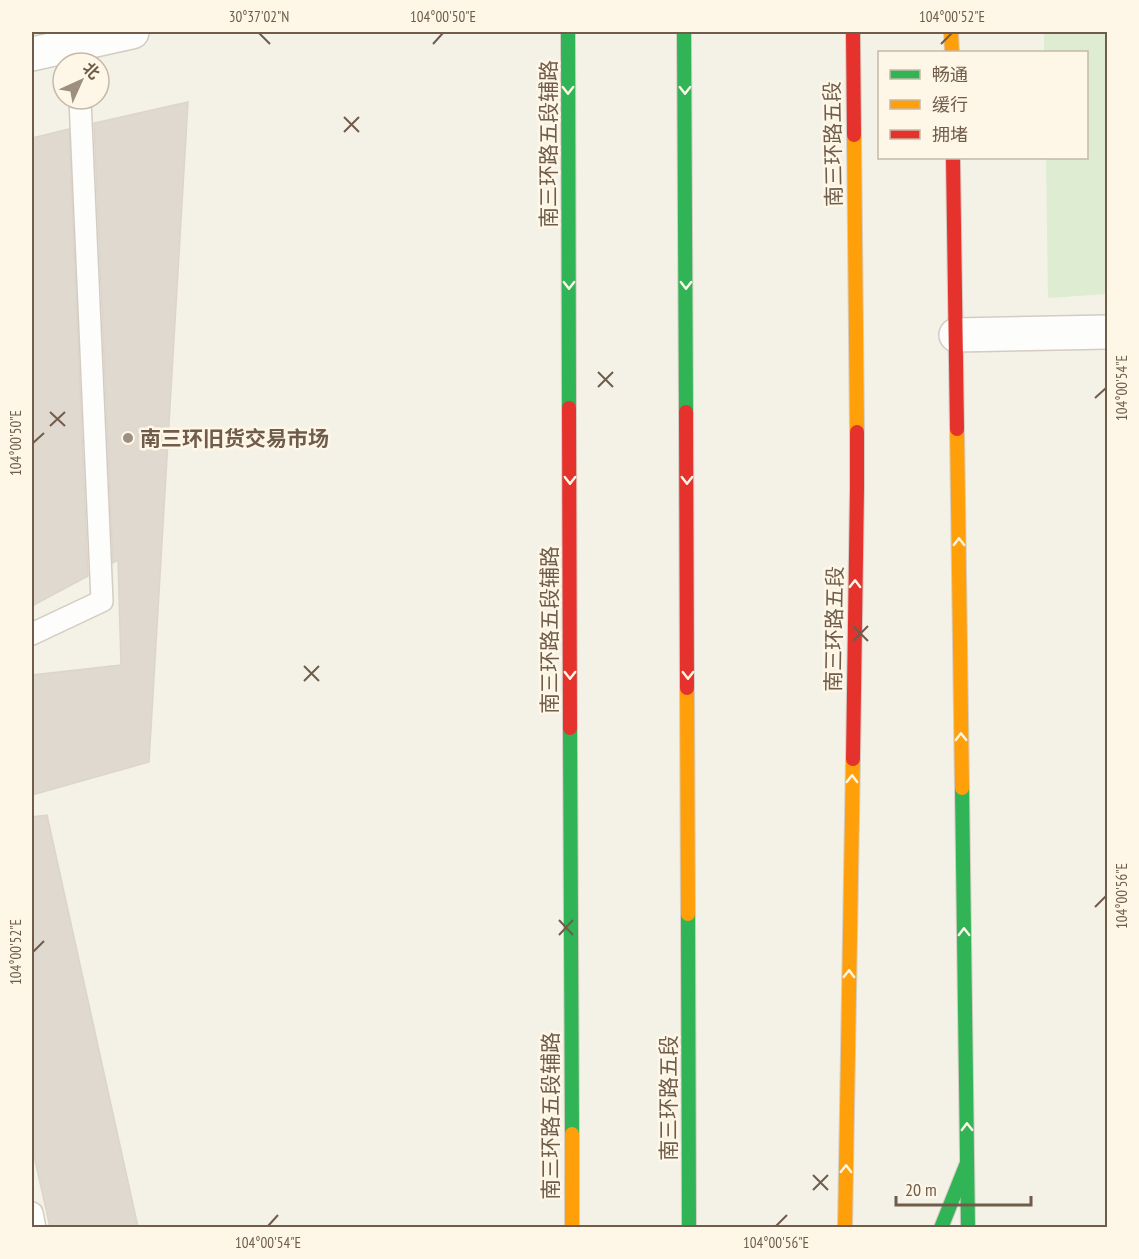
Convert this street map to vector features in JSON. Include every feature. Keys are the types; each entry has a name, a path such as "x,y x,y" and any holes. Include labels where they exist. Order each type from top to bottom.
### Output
{"main road":[{"name":"南三环路五段辅路","path":"568,32 572,1227"},
{"name":"南三环路五段","path":"684,32 689,1227"},
{"name":"南三环路五段","path":"845,1227 857,488 853,32"},
{"path":"951,32 952,51"},
{"path":"953,159 968,1227"},
{"path":"941,1227 968,1163"},
{"path":"674,1217 690,1175"}],"street":[{"path":"83,51 132,32"},
{"path":"32,54 51,54"},
{"path":"956,335 1107,332"}],"lane":[{"path":"32,634 102,601 81,111"},
{"path":"32,1213 35,1227"}],"green space":[{"path":"1044,32 1107,32 1107,294 1048,298 1046,159 1088,159 1088,51 1044,51"}],"building":[{"path":"188,102 149,762 32,795 32,675 121,665 118,560 113,563 94,123"},
{"path":"69,129 88,576 32,606 32,138"},
{"path":"47,815 138,1227 50,1227 32,1147 32,817"}],"traffic: fast":[{"path":"568,32 569,408"},
{"path":"684,32 686,412"},
{"path":"570,728 572,1134"},
{"path":"962,788 968,1228"},
{"path":"688,914 689,1228"},
{"path":"941,1228 967,1163"}],"traffic: slow":[{"path":"951,32 952,51"},
{"path":"854,135 857,432"},
{"path":"957,429 962,788"},
{"path":"687,688 688,914"},
{"path":"845,1228 853,759"},
{"path":"572,1134 572,1228"}],"traffic: jam":[{"path":"853,32 854,135"},
{"path":"953,159 957,429"},
{"path":"569,408 570,728"},
{"path":"686,412 687,688"},
{"path":"853,759 857,432"}],"place":[{"name":"南三环旧货交易市场","path":"128,438"}]}
